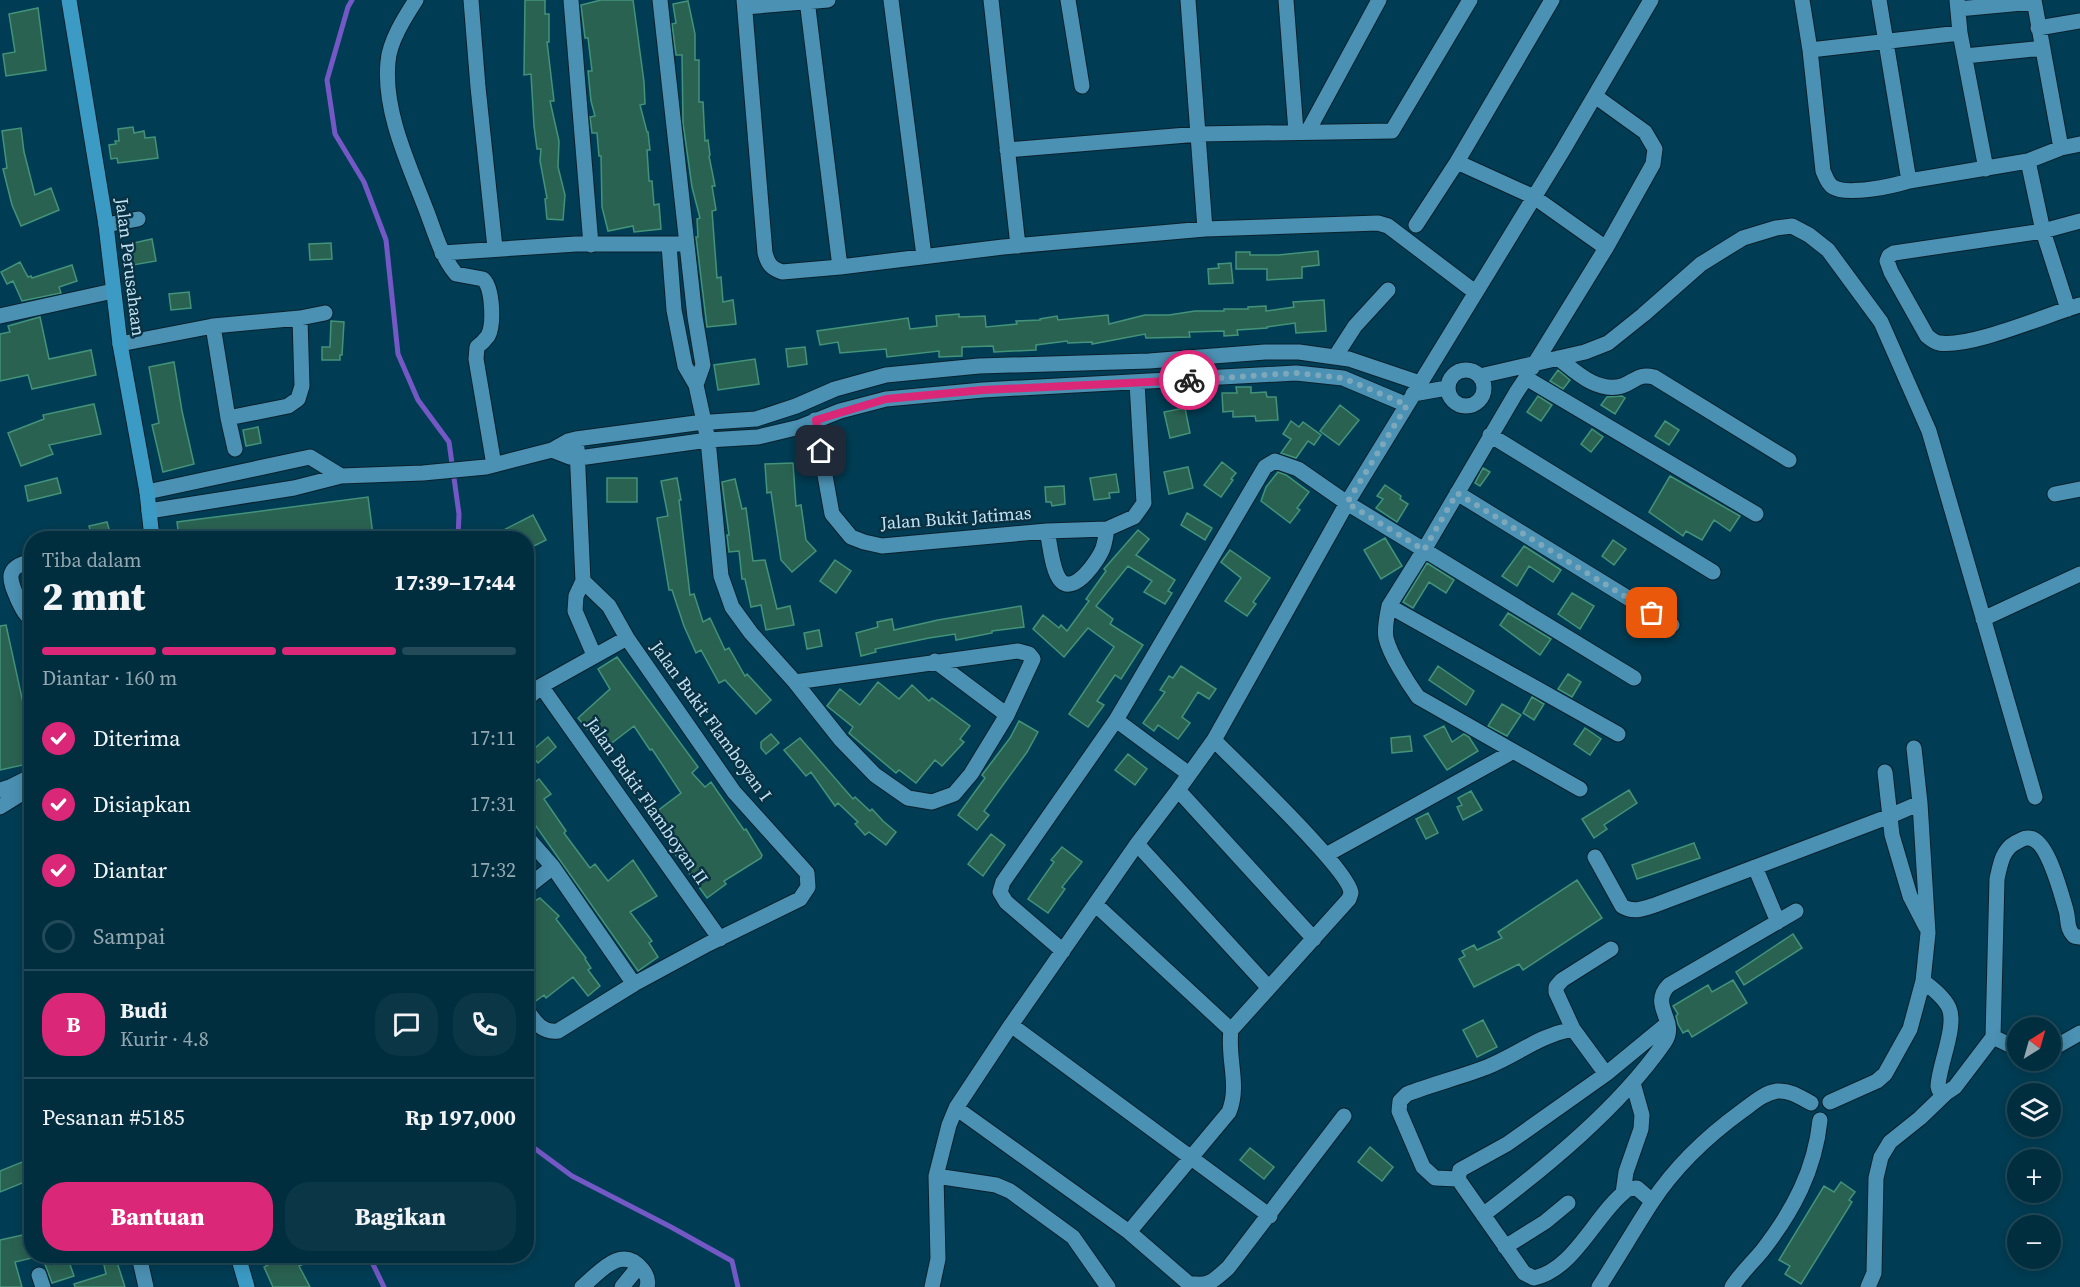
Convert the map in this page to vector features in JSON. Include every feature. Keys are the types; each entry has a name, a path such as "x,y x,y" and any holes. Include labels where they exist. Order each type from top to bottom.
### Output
{"main road":[{"name":"Jalan Perusahaan","path":"69,0 106,225 120,344 147,492 151,531"},
{"path":"240,1263 247,1287"}],"street":[{"path":"416,0 400,25 387,61 390,98 399,138 442,253 456,274 483,279 489,288 492,325 487,338 477,347 476,358 490,466"},
{"path":"471,0 495,248"},
{"path":"571,0 591,245"},
{"path":"660,0 686,244 703,365 696,385"},
{"path":"828,0 745,4 767,261 774,269 782,272 840,267 1018,246 1205,229 1378,223 1388,226 1475,292"},
{"path":"891,0 924,256"},
{"path":"991,0 1018,246"},
{"path":"1068,0 1082,86"},
{"path":"1188,0 1205,229"},
{"path":"1286,0 1302,132"},
{"path":"1302,132 1379,0"},
{"path":"1007,150 1199,134 1392,131 1470,0"},
{"path":"1416,225 1457,162 1552,0"},
{"path":"933,1287 938,1259 936,1176 949,1125 956,1108 1137,844 1214,740 1347,503 1651,0"},
{"path":"1802,0 1810,50 1823,171 1827,181 1833,187 1842,190 1876,188 1986,169 2028,161 2061,148 2080,144"},
{"path":"1879,0 1909,181"},
{"path":"807,1 840,267"},
{"path":"1986,169 1960,33 1958,5 2034,1 2061,148"},
{"path":"2038,28 2080,21"},
{"path":"1810,50 1960,33"},
{"path":"1965,56 2043,48"},
{"path":"1580,789 1418,697 1407,682 1386,639 1385,625 1389,606 1490,435 1606,248 1653,164 1655,149 1646,132 1595,96"},
{"path":"2028,161 2043,231 2074,307 1975,339 1952,343 1933,341 1927,336 1891,272 1887,261 1889,256 1894,253 2043,231 2080,221"},
{"path":"1457,162 1534,197 1606,248"},
{"path":"106,225 138,219"},
{"path":"1480,376 1585,352 1608,343 1701,264 1743,238 1776,228 1792,226 1828,250 1881,322 1929,431 2035,797"},
{"path":"442,253 495,248 686,244"},
{"path":"669,245 674,310 685,366 696,385 708,440 721,576 732,607 751,633 795,682 841,740 875,775 908,798 932,802 954,794 970,774 1007,715 1033,662 1032,656 1018,651 795,682"},
{"path":"1335,357 1355,326 1388,290"},
{"path":"0,316 113,291"},
{"path":"120,344 213,326 300,318 325,313"},
{"path":"228,418 288,406 298,399 302,386 300,318"},
{"path":"213,326 235,449"},
{"path":"678,326 697,326"},
{"path":"149,511 294,488 342,476 423,473 490,466 552,450 576,439 756,419 796,406 835,389 886,375 979,366 1149,361 1265,352 1299,352 1349,359 1413,394"},
{"path":"1265,352 1266,375"},
{"path":"1557,358 1591,383 1606,387 1622,386 1645,375 1654,377 1789,460"},
{"path":"979,366 983,390"},
{"path":"1469,369 1480,376 1484,390 1478,402 1472,405 1458,404 1449,395 1449,381 1458,371 1469,369"},
{"path":"552,450 579,458 708,440 758,437 800,427 886,399 983,390 1296,373 1343,378 1413,394 1448,388"},
{"path":"1526,378 1756,514"},
{"name":"Jalan Bukit Jatimas","path":"816,420 832,514 851,537 864,542 882,546 1047,531 1107,529 1134,517 1144,503 1137,383"},
{"path":"1490,435 1713,572"},
{"path":"576,439 579,458 583,581 576,596 575,610 594,655"},
{"path":"147,492 309,457 342,476"},
{"path":"1063,951 1006,902 1000,892 1003,882 1116,720 1265,466 1275,461 1298,469 1347,503 1634,678"},
{"path":"222,476 227,498"},
{"path":"2055,494 2080,489"},
{"path":"1457,493 1672,625"},
{"name":"Jalan Bukit Jatimas","path":"1047,531 1056,573 1066,584 1076,584 1103,548 1107,529"},
{"path":"24,563 12,571 10,576 10,583 24,613"},
{"path":"1983,619 2080,574"},
{"name":"Jalan Bukit Flamboyan I","path":"583,581 609,606 627,638 734,792 807,873 809,882 807,891 800,898 720,939"},
{"path":"1389,606 1618,734"},
{"path":"534,693 541,686 627,638"},
{"path":"934,662 1007,715"},
{"name":"Jalan Bukit Flamboyan II","path":"541,686 720,939"},
{"path":"1116,720 1189,774"},
{"path":"1129,1232 1229,1112 1235,1085 1229,1048 1230,1030 1314,939 1349,899 1351,893 1347,881 1326,855 1214,740"},
{"path":"1830,1102 1877,1081 1885,1074 1910,1029 1923,981 1928,933 1920,802 1914,748"},
{"path":"1326,855 1512,752"},
{"path":"1885,772 1892,836 1910,896 1928,933"},
{"path":"0,790 10,788 24,780"},
{"path":"1178,790 1314,939"},
{"path":"0,807 24,792"},
{"path":"1595,858 1622,906 1629,910 1654,905 1890,816 1920,802"},
{"path":"1868,1287 1874,1273 1876,1178 1881,1157 1890,1142 1955,1087 1993,1037 1997,879 2001,861 2010,846 2024,838 2033,839 2045,850 2067,914 2069,930 2074,936 2080,937"},
{"path":"1137,844 1268,987"},
{"path":"534,845 553,867 634,984"},
{"path":"534,882 553,867"},
{"path":"1755,867 1778,922"},
{"path":"1095,904 1230,1030"},
{"path":"1483,1215 1622,1097 1665,1043 1668,1023 1660,999 1662,992 1669,985 1796,911"},
{"path":"534,1021 545,1030 558,1031 634,984 720,939"},
{"path":"1606,1074 1573,1029 1556,992 1556,987 1562,980 1611,949"},
{"path":"1923,981 1943,1000 1950,1012 1950,1024 1938,1086 1939,1090 1946,1093"},
{"path":"1652,1201 1637,1188 1628,1189 1559,1267 1546,1276 1534,1278 1524,1273 1458,1179 1460,1170 1507,1144 1606,1074 1668,1023"},
{"path":"1011,1025 1270,1216"},
{"path":"1458,1179 1434,1178 1423,1167 1399,1111 1400,1101 1407,1094 1486,1067 1531,1042 1573,1029"},
{"path":"2061,1044 2080,1033"},
{"path":"1993,1037 2007,1044"},
{"path":"1623,1193 1626,1172 1641,1129 1642,1115 1633,1083"},
{"path":"1599,1287 1652,1201 1683,1163 1733,1118 1764,1095 1775,1091 1794,1094 1811,1103"},
{"path":"1819,1097 1824,1098 1830,1102 1832,1110 1830,1115 1820,1120 1811,1114 1811,1103 1819,1097"},
{"path":"956,1108 1129,1232 1188,1283 1199,1286 1209,1285 1228,1268 1270,1216 1344,1116"},
{"path":"1732,1287 1783,1224 1802,1190 1818,1143 1820,1120"},
{"path":"936,1176 996,1185 1010,1191 1073,1237 1108,1287"},
{"path":"1505,1247 1545,1222 1568,1203"},
{"path":"582,1287 613,1260 628,1258 639,1266 648,1279 647,1287"},
{"path":"141,1263 146,1287"},
{"path":"622,1287 639,1266"}],"building":[{"path":"525,0 545,0 545,14 549,14 549,42 547,42 554,101 550,101 559,141 558,167 565,195 563,220 547,219 545,199 547,198 540,161 541,149 537,149 534,126 531,74 524,75"},
{"path":"601,0 633,0 644,82 645,104 640,105 648,132 649,181 652,181 654,205 659,204 661,229 634,232 633,226 608,231 602,207 601,156 599,156 597,133 592,133 590,117 595,116 588,71 592,71 581,5"},
{"path":"688,1 695,34 695,60 699,60 699,102 703,102 705,141 708,140 715,186 712,186 716,210 712,211 717,278 721,277 723,302 733,300 736,324 707,327 696,237 698,237 697,219 700,218 692,187 683,123 682,55 676,55 672,24 676,23 673,4"},
{"path":"38,8 46,70 6,76 3,54 15,52 9,14"},
{"path":"133,127 134,133 144,131 145,138 155,137 158,158 118,163 117,158 111,159 109,145 119,141 118,129"},
{"path":"21,128 24,152 35,195 51,188 59,210 21,226 12,205 3,169 7,168 2,131"},
{"path":"152,239 156,261 133,265 129,244"},
{"path":"331,243 332,259 310,260 309,244"},
{"path":"1318,251 1319,265 1302,267 1302,278 1267,280 1267,269 1236,269 1236,252 1250,252 1250,255 1278,255"},
{"path":"20,262 28,277 32,278 72,265 77,281 59,287 61,293 22,301 13,281 7,284 1,272"},
{"path":"1231,263 1233,283 1209,284 1208,269 1219,268 1218,264"},
{"path":"189,292 191,308 171,310 169,294"},
{"path":"1324,300 1326,331 1296,333 1295,323 1237,330 1238,335 1224,336 1224,331 1189,332 1190,337 1146,338 1145,334 1092,344 1092,342 1068,343 1067,341 1036,345 1036,350 994,352 993,346 962,347 962,356 939,357 939,351 887,357 886,349 840,353 838,342 820,345 817,331 908,318 910,329 937,326 936,316 959,314 959,317 985,316 986,327 1057,316 1058,320 1108,315 1109,324 1145,315 1224,311 1224,309 1266,306 1266,311 1294,307 1293,302"},
{"path":"40,317 49,359 91,350 96,375 32,389 28,375 0,381 0,334 10,332 8,326"},
{"path":"331,321 344,322 342,355 340,355 340,360 322,360 322,347 330,347"},
{"path":"805,347 807,364 788,367 786,349"},
{"path":"755,359 759,384 718,390 714,365"},
{"path":"174,362 194,464 163,472 152,425 159,423 149,367"},
{"path":"1558,370 1570,380 1563,389 1550,381"},
{"path":"1236,387 1251,387 1251,393 1266,392 1267,397 1276,397 1278,420 1256,421 1255,416 1233,417 1233,411 1223,412 1222,393 1237,393"},
{"path":"1538,396 1552,405 1541,421 1527,412"},
{"path":"1622,396 1625,398 1615,414 1601,405 1607,397"},
{"path":"94,404 101,434 49,445 53,454 21,466 8,433 44,419 43,415"},
{"path":"1340,405 1359,420 1339,445 1320,431"},
{"path":"1185,408 1190,433 1170,438 1164,412"},
{"path":"1291,421 1299,427 1303,422 1321,435 1314,445 1308,441 1296,458 1281,453 1291,439 1283,434"},
{"path":"1665,421 1679,430 1669,445 1655,436"},
{"path":"258,427 261,443 246,446 243,430"},
{"path":"1592,429 1603,437 1591,452 1581,444"},
{"path":"1222,462 1236,473 1221,497 1204,485"},
{"path":"793,463 796,506 801,505 806,540 816,551 792,572 781,560 771,492 767,493 765,464"},
{"path":"1188,467 1193,488 1169,494 1164,472"},
{"path":"1483,468 1490,472 1480,486 1475,483"},
{"path":"1278,472 1286,475 1309,492 1297,508 1300,510 1290,523 1261,501 1266,487"},
{"path":"1116,474 1119,492 1109,493 1110,498 1094,500 1090,478"},
{"path":"1670,476 1740,516 1730,531 1714,520 1702,540 1686,531 1683,536 1649,512"},
{"path":"57,478 61,493 28,501 25,486"},
{"path":"607,478 637,478 637,502 607,502"},
{"path":"677,478 690,595 694,594 703,622 710,618 725,650 729,648 745,676 747,674 771,700 756,714 725,680 719,683 701,650 696,653 672,590 669,590 657,518 668,516 661,481"},
{"path":"735,479 742,509 746,508 753,561 765,560 777,609 790,606 794,625 766,630 761,605 751,607 745,579 742,579 739,551 729,552 722,482"},
{"path":"1385,485 1408,504 1397,522 1376,508 1383,499 1377,496"},
{"path":"1064,486 1065,504 1052,506 1051,502 1046,502 1045,487"},
{"path":"368,497 372,531 178,531 177,522"},
{"path":"1187,513 1212,528 1205,540 1181,525"},
{"path":"533,515 546,540 534,546 534,531 502,531"},
{"path":"107,522 110,531 90,531 89,526"},
{"path":"1138,530 1149,539 1136,555 1175,580 1168,591 1172,593 1165,604 1144,592 1152,581 1128,566 1096,606 1113,619 1110,624 1143,645 1121,679 1115,675 1097,701 1104,705 1088,727 1069,714 1114,647 1088,628 1064,657 1033,629 1043,615 1059,628 1061,625 1067,631 1089,601 1086,599 1106,571 1104,569"},
{"path":"1385,538 1402,566 1381,579 1364,550"},
{"path":"1613,540 1626,549 1614,565 1602,556"},
{"path":"1524,546 1561,570 1553,582 1529,566 1517,586 1502,576"},
{"path":"1230,550 1270,578 1253,602 1256,604 1247,616 1225,601 1241,578 1221,562"},
{"path":"835,560 851,571 836,593 820,581"},
{"path":"1427,563 1454,580 1446,593 1429,582 1413,608 1403,602"},
{"path":"1572,593 1594,606 1580,629 1558,614"},
{"path":"1021,606 1024,627 992,631 992,633 956,640 955,634 929,638 875,649 876,652 861,656 856,633 878,627 877,622 892,619 894,630"},
{"path":"1508,613 1551,639 1540,655 1500,625"},
{"path":"6,625 24,707 24,765 0,770 0,626"},
{"path":"819,630 822,646 807,649 804,633"},
{"path":"617,657 698,767 692,773 705,787 711,782 762,855 761,858 724,881 726,884 707,898 672,850 674,848 652,815 681,793 652,749 650,750 634,726 604,749 578,718 610,689 598,669"},
{"path":"1181,666 1216,689 1209,699 1198,692 1182,717 1190,723 1178,739 1158,725 1154,731 1143,723 1165,692 1160,690 1169,676 1173,678"},
{"path":"1438,666 1474,691 1466,705 1429,680"},
{"path":"1568,674 1581,682 1572,697 1558,689"},
{"path":"878,682 899,699 912,685 929,701 932,698 970,726 960,739 964,742 942,766 935,760 916,783 899,770 896,773 865,747 849,733 853,727 827,706 840,689 860,705"},
{"path":"1532,697 1544,704 1534,720 1523,713"},
{"path":"1502,704 1521,715 1507,736 1488,726"},
{"path":"1019,721 1038,732 1027,752 984,811 989,815 977,830 958,815 985,778 982,775 1010,738"},
{"path":"1444,726 1452,742 1464,734 1469,737 1478,751 1447,770 1424,736"},
{"path":"1585,728 1601,739 1590,755 1574,744"},
{"path":"771,734 779,743 766,754 761,748 761,742"},
{"path":"1410,736 1412,751 1392,753 1391,738"},
{"path":"548,737 556,747 538,763 534,759 534,749"},
{"path":"800,738 853,799 855,797 870,811 872,809 896,832 886,845 869,832 865,835 855,824 858,822 838,803 835,806 811,772 806,776 784,750"},
{"path":"1128,754 1147,769 1135,785 1115,770"},
{"path":"539,779 551,794 544,799 566,831 564,833 590,868 595,864 608,881 633,860 657,896 630,912 652,941 649,943 658,957 638,971 534,823 534,783"},
{"path":"1629,790 1637,803 1604,825 1607,829 1594,838 1582,819"},
{"path":"1471,791 1482,810 1463,820 1457,807 1462,805 1458,798"},
{"path":"1428,813 1438,833 1426,839 1416,819"},
{"path":"991,834 1005,845 983,876 968,864"},
{"path":"1694,843 1700,858 1637,879 1632,865"},
{"path":"1062,847 1082,862 1062,887 1065,889 1048,913 1028,899 1054,862 1051,860"},
{"path":"1577,880 1602,918 1523,970 1519,964 1474,987 1459,959 1465,956 1462,951 1474,945 1477,950 1502,938 1498,932"},
{"path":"540,898 559,916 556,919 586,958 591,968 588,970 600,986 588,996 573,977 546,998 544,995 534,1002 534,901"},
{"path":"1793,934 1802,948 1744,985 1736,972"},
{"path":"1733,980 1747,1003 1692,1037 1688,1030 1683,1033 1678,1024 1676,1016 1678,1014 1673,1006 1708,985 1712,992"},
{"path":"1483,1020 1497,1047 1477,1057 1463,1030"},
{"path":"1370,1147 1393,1167 1382,1181 1358,1162"},
{"path":"1250,1148 1274,1167 1264,1179 1240,1160"},
{"path":"24,1161 24,1182 0,1192 0,1171"},
{"path":"1841,1182 1855,1192 1849,1200 1852,1202 1801,1284 1785,1274 1790,1266 1779,1260 1824,1186 1834,1192"},
{"path":"24,1235 24,1260 15,1262 22,1287 0,1287 0,1240"},
{"path":"45,1263 69,1263 74,1276 52,1283"},
{"path":"104,1263 117,1263 125,1287 75,1287 74,1284 106,1274"},
{"path":"267,1263 306,1263 299,1266 310,1287 273,1287 264,1267 268,1265"}],"waterway":[{"path":"352,0 327,80 335,134 364,182 386,240 398,354 418,400 449,442 459,514 458,531"},
{"path":"534,1148 572,1176 732,1261 738,1287"},
{"path":"372,1263 384,1287"}],"way so far":[{"path":"1189,380 1296,373 1343,378 1407,405 1347,503 1424,550 1457,493 1652,613"}],"route":[{"path":"821,451 816,420 886,399 983,390 1189,380"}]}
